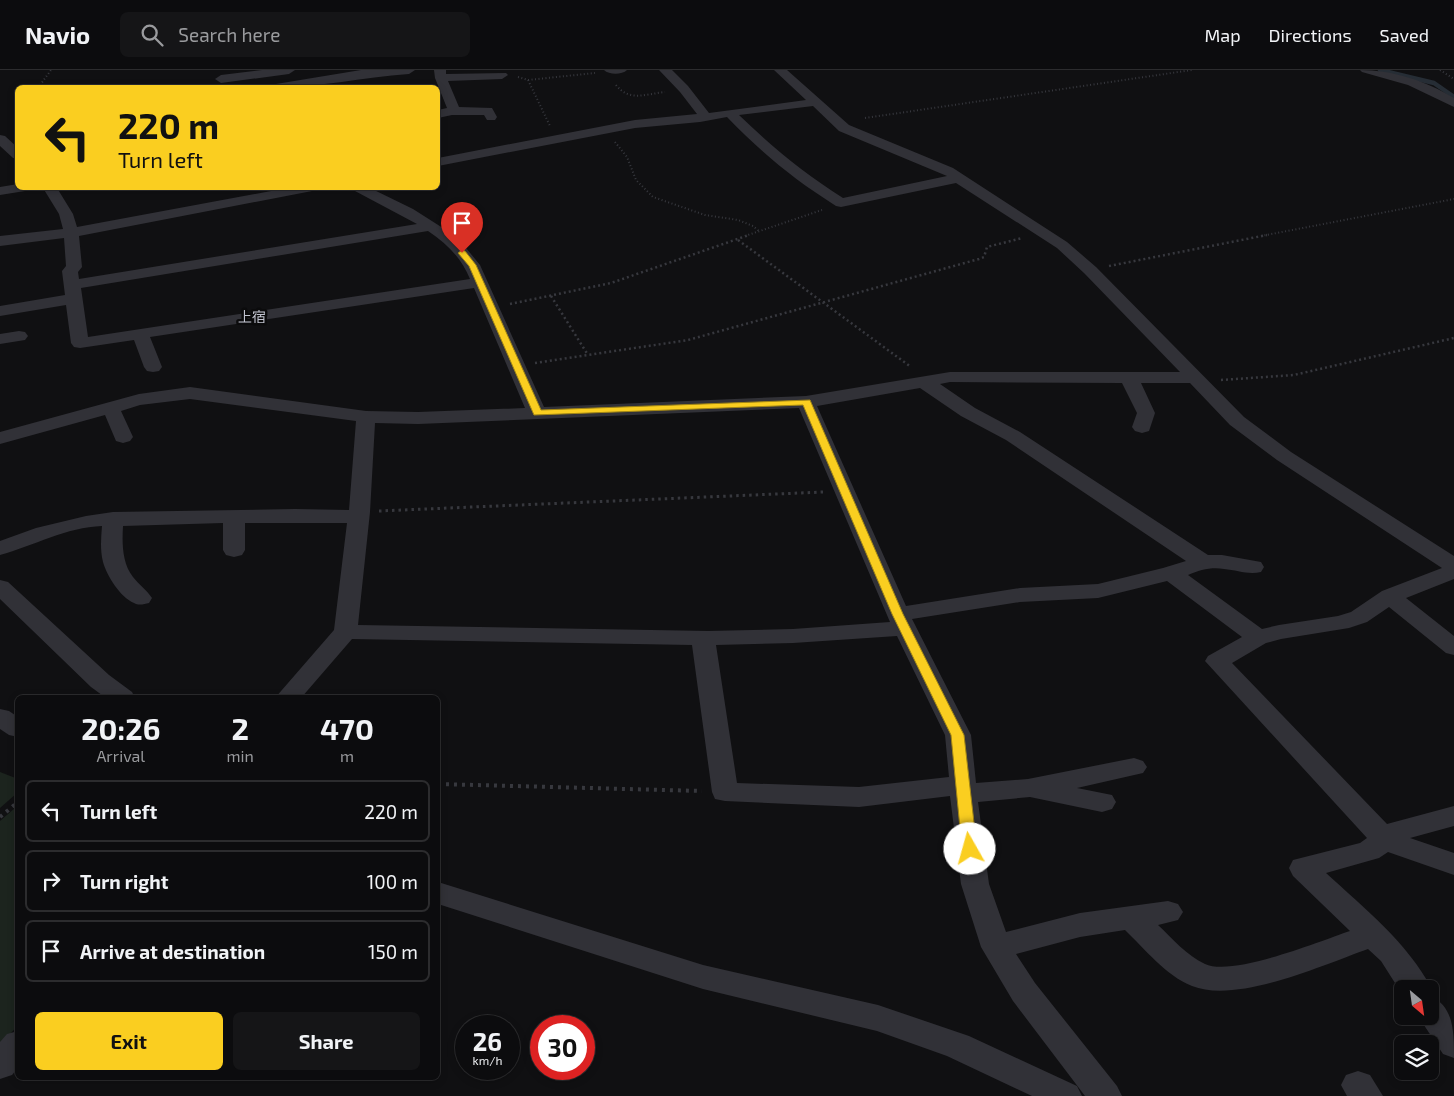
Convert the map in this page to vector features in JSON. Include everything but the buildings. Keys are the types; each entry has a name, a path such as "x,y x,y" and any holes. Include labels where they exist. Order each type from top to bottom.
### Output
{"street":[{"path":"221,79 289,70"},
{"path":"294,85 361,74 409,70"},
{"path":"665,70 686,90 706,117"},
{"path":"780,70 837,122 854,134 923,159 958,178 1062,245 1090,270 1237,421 1284,456 1454,566"},
{"path":"1366,70 1414,82 1437,91 1454,103"},
{"path":"452,111 453,109 440,74 502,75"},
{"path":"440,162 634,124 706,117 730,112 816,102"},
{"path":"440,114 452,111 481,110 488,111 491,117"},
{"path":"730,112 767,150 803,179 841,203 958,178"},
{"path":"3,133 15,151"},
{"path":"0,191 15,189"},
{"path":"51,190 66,214 71,234 74,268 70,271 80,343 480,282"},
{"path":"0,241 71,234 297,190"},
{"path":"364,190 432,226 452,240 472,265 537,413"},
{"path":"0,311 73,292 432,226"},
{"path":"140,334 153,367"},
{"path":"0,339 19,336"},
{"path":"0,438 138,400 190,393 366,417 418,418 806,402 950,377 1195,378"},
{"path":"1129,378 1146,413 1142,427"},
{"path":"926,381 968,412 1013,436 1202,562"},
{"path":"806,402 901,621 958,735 975,884 996,947 1024,992 1105,1096"},
{"path":"110,408 124,437"},
{"path":"290,695 346,632 366,417"},
{"path":"0,548 77,524 113,518 358,514"},
{"path":"234,516 234,550"},
{"path":"113,518 111,550 116,568 126,586 141,598"},
{"path":"346,632 703,638 793,636 901,621 1020,595 1098,591 1171,573 1202,562 1222,562 1253,567"},
{"path":"1454,571 1390,596 1359,617 1341,623 1279,632 1258,638 1217,661 1383,838 1454,864"},
{"path":"1171,573 1258,638"},
{"path":"0,587 100,681 119,695"},
{"path":"1390,596 1454,648"},
{"path":"703,638 725,792 859,797 1028,788 1134,767"},
{"path":"0,717 15,727"},
{"path":"1028,788 1102,802"},
{"path":"1410,980 1392,953 1304,868 1369,851 1383,838 1454,816"},
{"path":"440,894 703,977 878,1018 958,1046 1065,1096"},
{"path":"996,947 1080,926 1168,912"},
{"path":"1131,918 1185,966 1203,977 1223,979 1247,977 1372,934"},
{"path":"1439,1022 1454,1044"},
{"path":"0,1065 15,1048"}],"path":[{"path":"40,85 51,70"},
{"path":"558,139 554,135 528,80 614,70"},
{"path":"837,122 1192,70"},
{"path":"1440,70 1454,79"},
{"path":"630,96 686,90"},
{"path":"606,130 627,157 636,180 653,197 705,215 738,220 753,226 760,232"},
{"path":"1090,270 1454,199"},
{"path":"491,308 611,284 841,203"},
{"path":"517,366 688,340 979,259 984,257 987,247 992,245 1044,233"},
{"path":"738,240 926,381"},
{"path":"550,296 588,355"},
{"path":"1195,378 1222,380 1294,375 1454,338"},
{"path":"358,514 844,491"},
{"path":"440,784 725,792"},
{"path":"0,817 15,804"}],"shaded area":[{"path":"0,772 15,778 15,795 0,808"},
{"path":"15,808 15,1028 0,1046 0,821"}],"waterway":[{"path":"1380,70 1434,83 1454,97"}],"district":[{"name":"上宿","path":"252,317"}],"route":[{"path":"462,253 472,265 537,413 806,402 898,614 958,735 970,849"}]}
